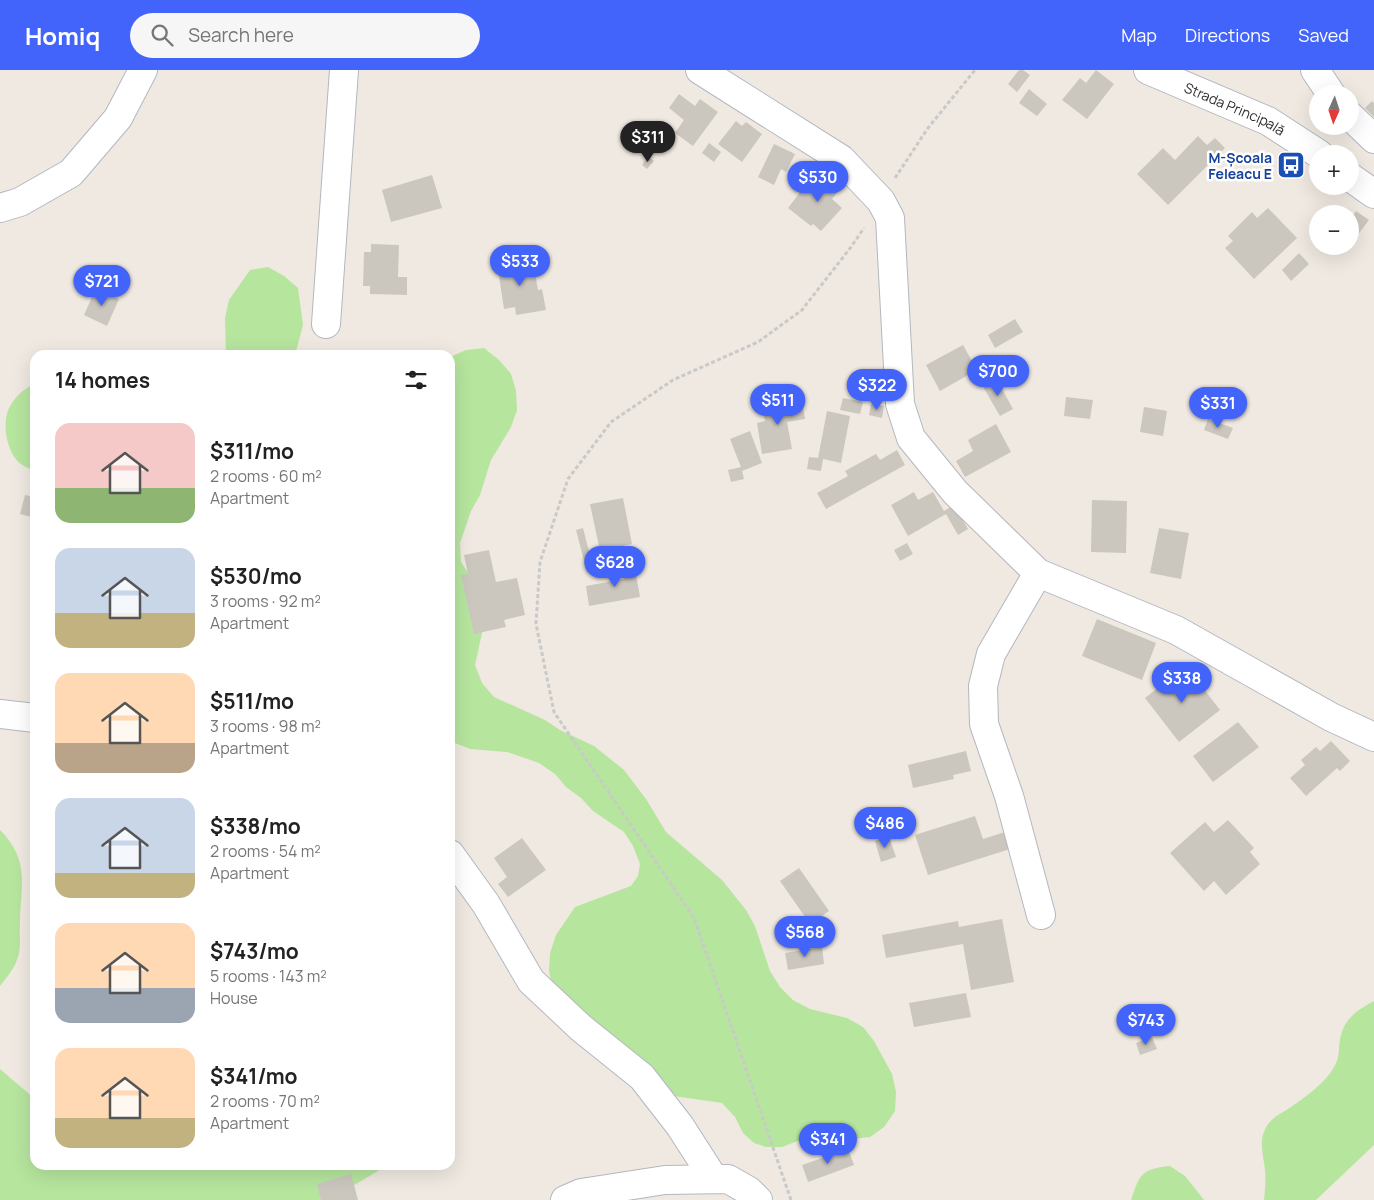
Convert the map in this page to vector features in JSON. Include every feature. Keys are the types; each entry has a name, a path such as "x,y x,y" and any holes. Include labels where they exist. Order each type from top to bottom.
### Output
{"street":[{"path":"0,208 20,202 71,173 118,118 143,70"},
{"path":"326,324 344,70"},
{"path":"700,70 841,159 881,201 890,218 900,404 911,438 955,492 1038,573 1176,630 1330,717 1374,738"},
{"name":"Strada Principală","path":"1148,70 1268,121 1309,148"},
{"path":"1315,70 1325,85"},
{"path":"1359,125 1374,139"},
{"path":"1359,183 1374,194"},
{"path":"1038,573 991,654 983,686 984,724 1009,796 1041,915"},
{"path":"0,714 30,717"},
{"path":"455,861 486,904 531,981 581,1028 642,1078 680,1126 714,1179"},
{"path":"565,1200 581,1193 665,1180 728,1178 750,1191 758,1200"}],"path":[{"path":"791,1200 694,918 554,712 536,624 540,562 568,479 611,422 673,380 758,342 802,310 851,247 928,128 975,70"}],"green space":[{"path":"268,267 284,276 298,288 303,325 296,350 226,350 225,318 229,300 250,270"},
{"path":"484,348 499,360 511,374 516,391 517,410 511,427 491,460 480,495 471,511 460,543 461,562 471,577 487,610 475,665 482,683 494,697 545,720 560,730 594,746 624,770 646,799 666,832 722,880 746,910 755,926 770,971 780,987 793,1000 810,1009 847,1018 863,1027 874,1041 892,1074 896,1092 895,1111 884,1127 870,1137 851,1139 834,1135 816,1134 782,1147 766,1147 754,1143 743,1133 735,1117 722,1103 667,1095 553,990 549,971 550,953 556,935 575,907 631,886 638,876 640,864 633,846 624,832 593,811 581,798 566,787 555,774 539,763 507,752 470,749 455,743 455,355 466,350"},
{"path":"30,387 30,469 17,460 10,448 6,434 6,420 9,409 14,400"},
{"path":"0,830 10,841 16,852 20,862 22,884 19,955 14,967 0,986"},
{"path":"1374,1001 1374,1145 1316,1200 1264,1200 1265,1174 1262,1141 1268,1124 1306,1097 1327,1077 1337,1062 1341,1035 1349,1019"},
{"path":"0,1069 30,1095 30,1170 379,1170 329,1200 0,1200"},
{"path":"1170,1166 1185,1176 1204,1200 1131,1200 1143,1174 1153,1169"}],"building":[{"path":"1019,70 1023,70 1030,75 1017,92 1008,84"},
{"path":"1096,70 1114,84 1087,119 1062,100 1080,78 1086,83"},
{"path":"1029,89 1047,104 1037,116 1019,103"},
{"path":"679,94 695,106 700,99 718,112 693,146 675,133 684,120 669,108"},
{"path":"1372,101 1374,103 1374,117 1365,108"},
{"path":"736,121 742,126 746,122 762,134 742,162 718,144"},
{"path":"1198,136 1207,145 1215,138 1225,148 1168,205 1137,174 1163,148 1175,160"},
{"path":"709,143 721,152 714,162 702,153"},
{"path":"774,144 795,154 786,172 781,169 774,185 758,177"},
{"path":"648,156 654,161 647,169 642,165"},
{"path":"828,173 843,184 832,199 842,208 821,231 813,224 811,226 788,208 808,182 816,188"},
{"path":"432,175 442,208 391,222 382,190"},
{"path":"1268,208 1297,238 1254,279 1225,248 1233,241 1228,236 1252,212 1257,218"},
{"path":"1359,213 1369,220 1359,233"},
{"path":"371,244 399,245 398,277 407,277 407,295 370,294 370,286 363,286 364,252 371,252"},
{"path":"1299,253 1309,264 1291,281 1282,270"},
{"path":"532,257 538,290 542,289 546,310 516,315 515,307 504,309 497,263"},
{"path":"96,288 119,299 107,326 84,315"},
{"path":"1015,319 1023,332 995,348 988,335"},
{"path":"963,345 977,370 940,391 926,365"},
{"path":"996,378 1013,409 1000,416 982,385"},
{"path":"1066,397 1093,400 1090,419 1064,416"},
{"path":"843,398 863,402 860,414 840,410"},
{"path":"784,402 784,406 802,402 805,419 787,422 792,449 762,454 757,423 765,421 762,406"},
{"path":"871,404 884,406 882,418 869,415"},
{"path":"1144,407 1167,411 1163,436 1140,432"},
{"path":"827,411 850,416 841,463 823,459 821,471 807,469 809,457 818,458"},
{"path":"1208,419 1233,428 1228,439 1204,430"},
{"path":"996,424 1011,452 965,477 956,461 973,451 968,440"},
{"path":"750,431 762,463 742,471 744,479 731,482 728,470 741,467 730,439"},
{"path":"897,450 905,465 826,509 817,493 848,476 845,471 876,454 880,460"},
{"path":"914,492 918,500 933,492 944,511 954,505 968,529 958,535 946,514 908,536 891,505"},
{"path":"25,495 30,496 30,517 20,514"},
{"path":"623,498 632,544 600,551 590,504"},
{"path":"1092,500 1127,501 1126,553 1091,552"},
{"path":"583,528 594,571 587,572 576,530"},
{"path":"1159,528 1189,533 1181,579 1150,573"},
{"path":"907,543 913,554 900,561 894,550"},
{"path":"489,550 496,582 517,578 525,615 504,620 506,627 474,634 461,575 468,574 464,555"},
{"path":"634,563 640,597 589,606 586,586 624,579 621,565"},
{"path":"1097,619 1156,643 1142,680 1082,656"},
{"path":"1186,666 1220,710 1179,742 1145,698"},
{"path":"1238,722 1259,747 1213,782 1193,756"},
{"path":"1331,741 1350,761 1340,771 1337,768 1306,796 1290,778 1305,765 1301,760 1316,747 1320,751"},
{"path":"966,751 971,771 953,775 954,779 913,788 908,765"},
{"path":"975,816 983,839 1005,832 1010,849 928,875 915,835"},
{"path":"1228,820 1254,848 1250,852 1260,864 1226,895 1214,881 1204,891 1170,853 1205,822 1214,832"},
{"path":"889,837 896,857 881,862 875,841"},
{"path":"522,838 546,870 508,897 498,884 507,877 494,858"},
{"path":"799,868 829,911 810,924 780,881"},
{"path":"1002,919 1014,982 971,990 963,944 886,958 882,935 958,921 959,927"},
{"path":"822,947 824,964 788,970 785,953"},
{"path":"966,993 971,1017 914,1027 909,1003"},
{"path":"1152,1037 1157,1049 1140,1055 1136,1043"},
{"path":"848,1149 854,1165 808,1182 802,1165"},
{"path":"351,1174 358,1200 321,1200 317,1184"}],"place":[{"name":"M-Școala Feleacu E","path":"1291,165"}]}
